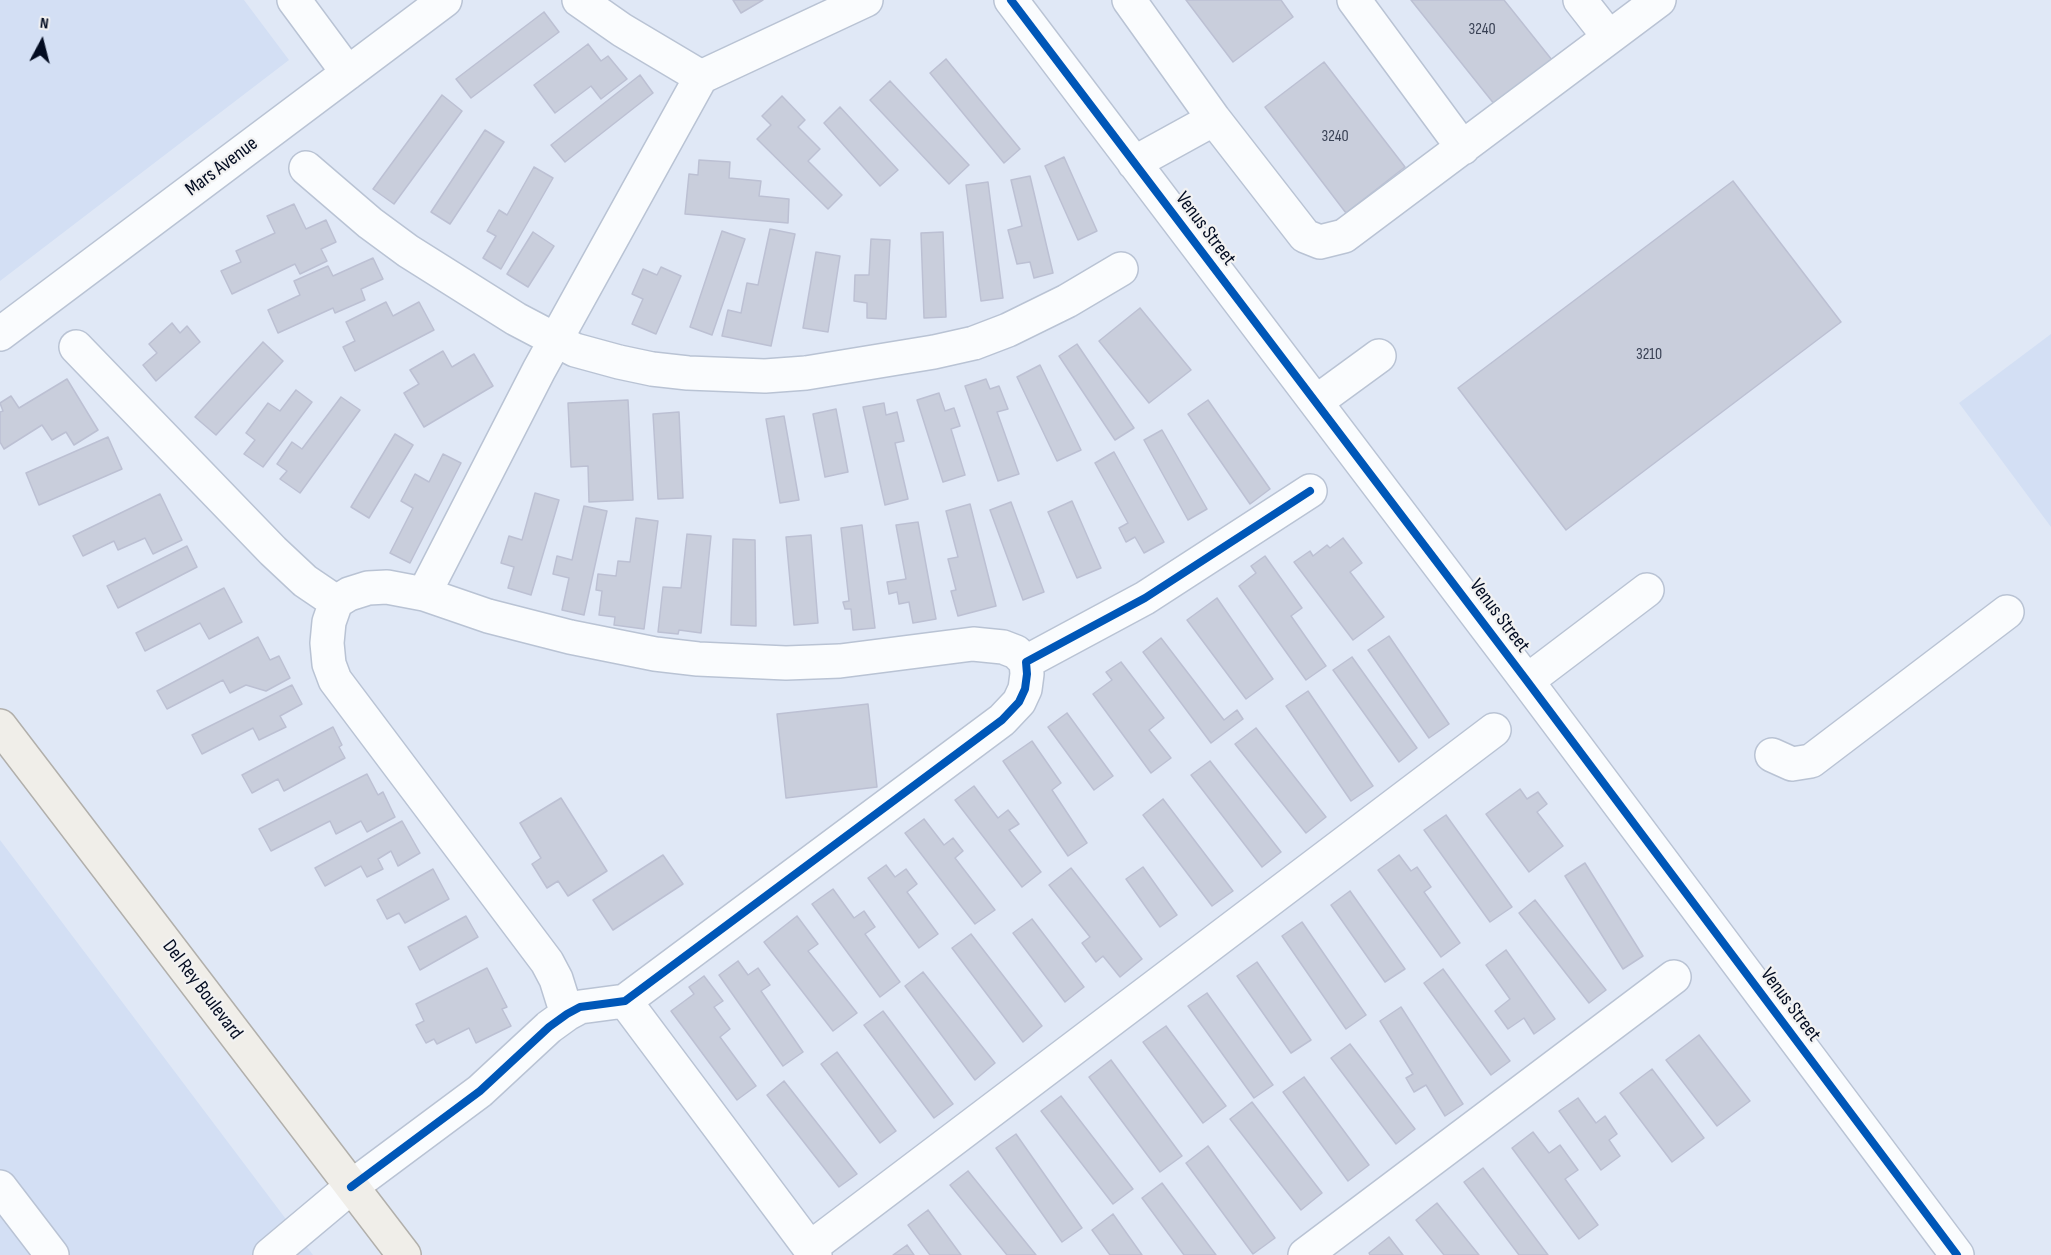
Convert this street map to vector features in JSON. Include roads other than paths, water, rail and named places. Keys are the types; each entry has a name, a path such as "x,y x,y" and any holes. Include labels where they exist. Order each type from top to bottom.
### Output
{"main road":[{"name":"Del Rey Boulevard","path":"0,726 404,1255"}],"street":[{"path":"294,0 348,73"},
{"name":"Mars Avenue","path":"0,334 445,0"},
{"path":"579,0 622,30 701,77"},
{"path":"424,594 539,370 701,77 866,0"},
{"name":"Venus Street","path":"1011,0 1527,681 1957,1255"},
{"path":"1129,0 1214,119 1305,236 1320,242 1344,236 1659,0"},
{"path":"1354,0 1463,148"},
{"path":"1580,0 1609,37"},
{"path":"1134,163 1214,119"},
{"path":"306,168 370,223 516,319 575,350 619,363 661,370 727,375 806,373 934,352 974,343 1038,317 1121,269"},
{"path":"76,347 273,551 305,581 336,602"},
{"path":"1316,402 1379,356"},
{"path":"1026,662 1165,586 1310,491"},
{"path":"270,1255 351,1187 480,1090 567,1014 580,1007 625,1001 1002,720 1019,702 1025,689 1026,662 1016,652 1003,646 980,644 840,661 786,663 698,659 655,654 570,637 488,616 424,594 387,587 368,588 349,594 336,602 329,622 327,642 329,664 335,680 547,962 556,979 567,1014"},
{"path":"1527,681 1647,590"},
{"path":"1772,755 1792,764 1811,761 2007,612"},
{"path":"625,1001 812,1252 1494,730"},
{"path":"1305,1255 1674,977"},
{"path":"0,1187 52,1255"}]}
